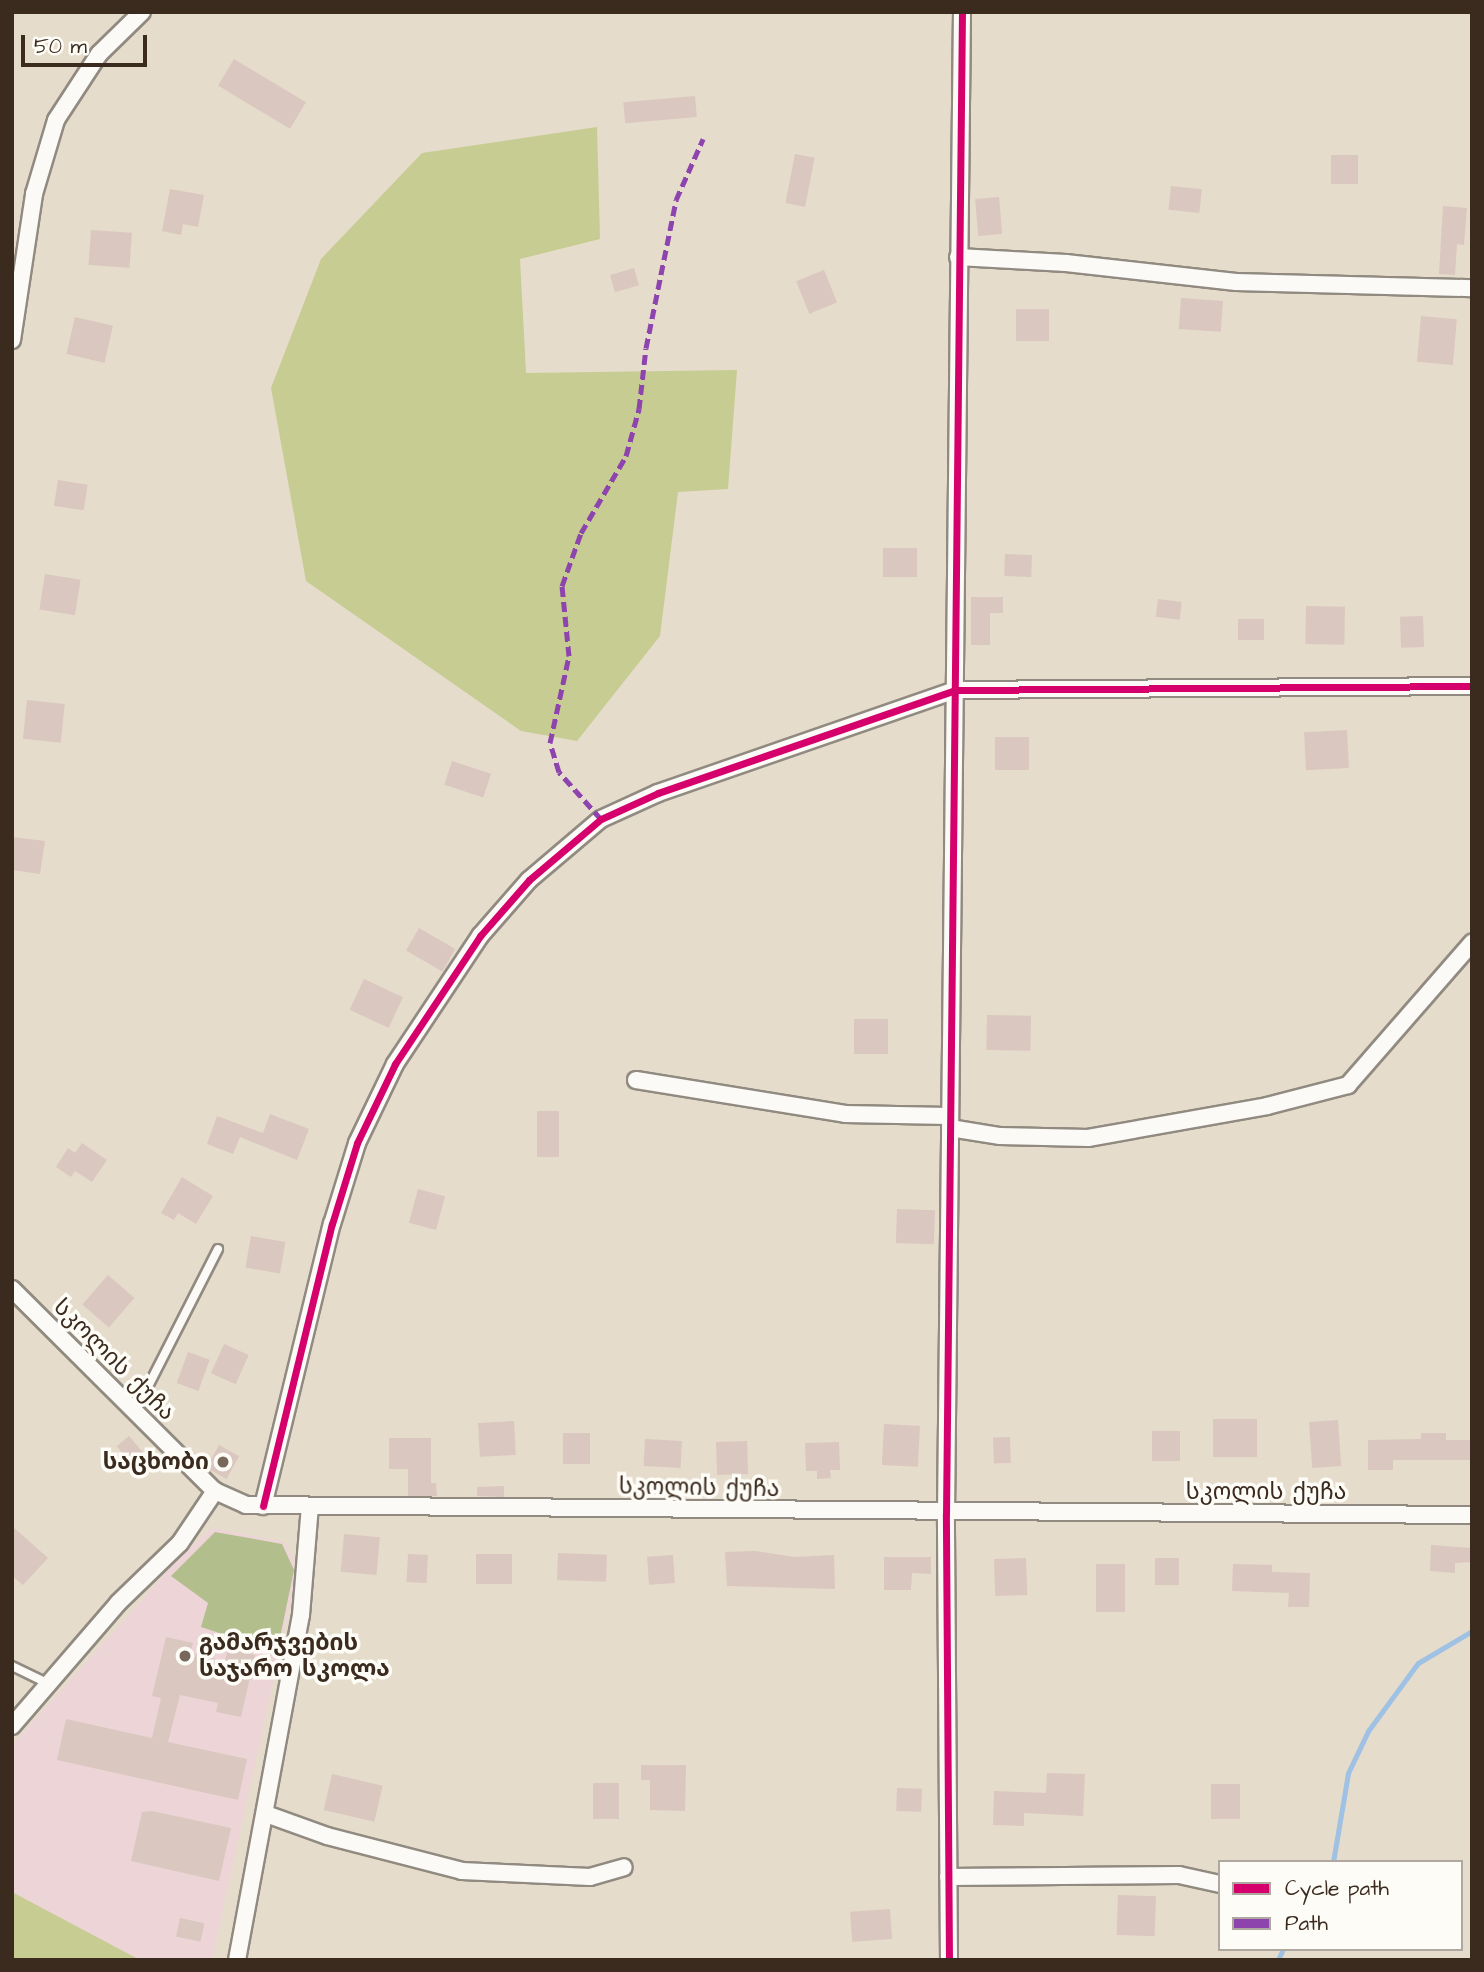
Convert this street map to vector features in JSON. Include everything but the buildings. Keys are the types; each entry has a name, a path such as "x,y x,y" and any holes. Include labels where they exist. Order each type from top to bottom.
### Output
{"street":[{"path":"12,340 34,194 56,120 99,54 142,12"},
{"path":"949,1960 946,1514 962,12"},
{"path":"958,257 1066,263 1236,282 1472,288"},
{"path":"263,1506 332,1224 357,1143 395,1065 480,936 529,880 601,820 659,793 955,690 1472,686"},
{"path":"636,1080 845,1114 949,1122 1000,1136 1088,1138 1267,1106 1348,1085 1472,943"},
{"name":"სკოლის ქუჩა","path":"12,1289 134,1414 215,1491 246,1505 946,1514 1472,1515"},
{"path":"12,1726 52,1684 118,1603 180,1543 215,1491"},
{"path":"237,1960 301,1615 310,1506"},
{"path":"266,1814 353,1844 462,1871 590,1877 624,1867"},
{"path":"948,1877 1179,1875 1218,1884"}],"lane":[{"path":"134,1414 218,1249"},
{"path":"12,1666 52,1684"}],"shaded area":[{"name":"გამარჯვების საჯარო სკოლა","path":"211,1528 284,1542 298,1568 212,1960 12,1960 12,1745 174,1564"}],"green space":[{"path":"597,127 600,239 520,259 526,373 737,370 728,489 678,492 660,636 577,741 521,731 306,581 271,388 321,259 422,153"},
{"path":"215,1532 282,1544 294,1570 277,1652 201,1627 208,1603 171,1576"},
{"path":"12,1892 140,1960 12,1960"}],"waterway":[{"path":"1333,1860 1348,1773 1368,1731 1418,1663 1472,1631"},
{"path":"1278,1960 1282,1951"}],"marked path":[{"path":"601,819 559,772 550,743 569,656 562,586 581,533 626,456 639,409 646,348 676,200 703,139"}],"cycle path":[{"path":"949,1960 946,1514 962,12"},
{"path":"263,1506 332,1224 357,1143 395,1064 480,936 529,880 601,819 658,793 955,690 1472,686"}],"place":[{"name":"საცხობი","path":"223,1462"},
{"name":"გამარჯვების საჯარო სკოლა","path":"185,1656"}]}
